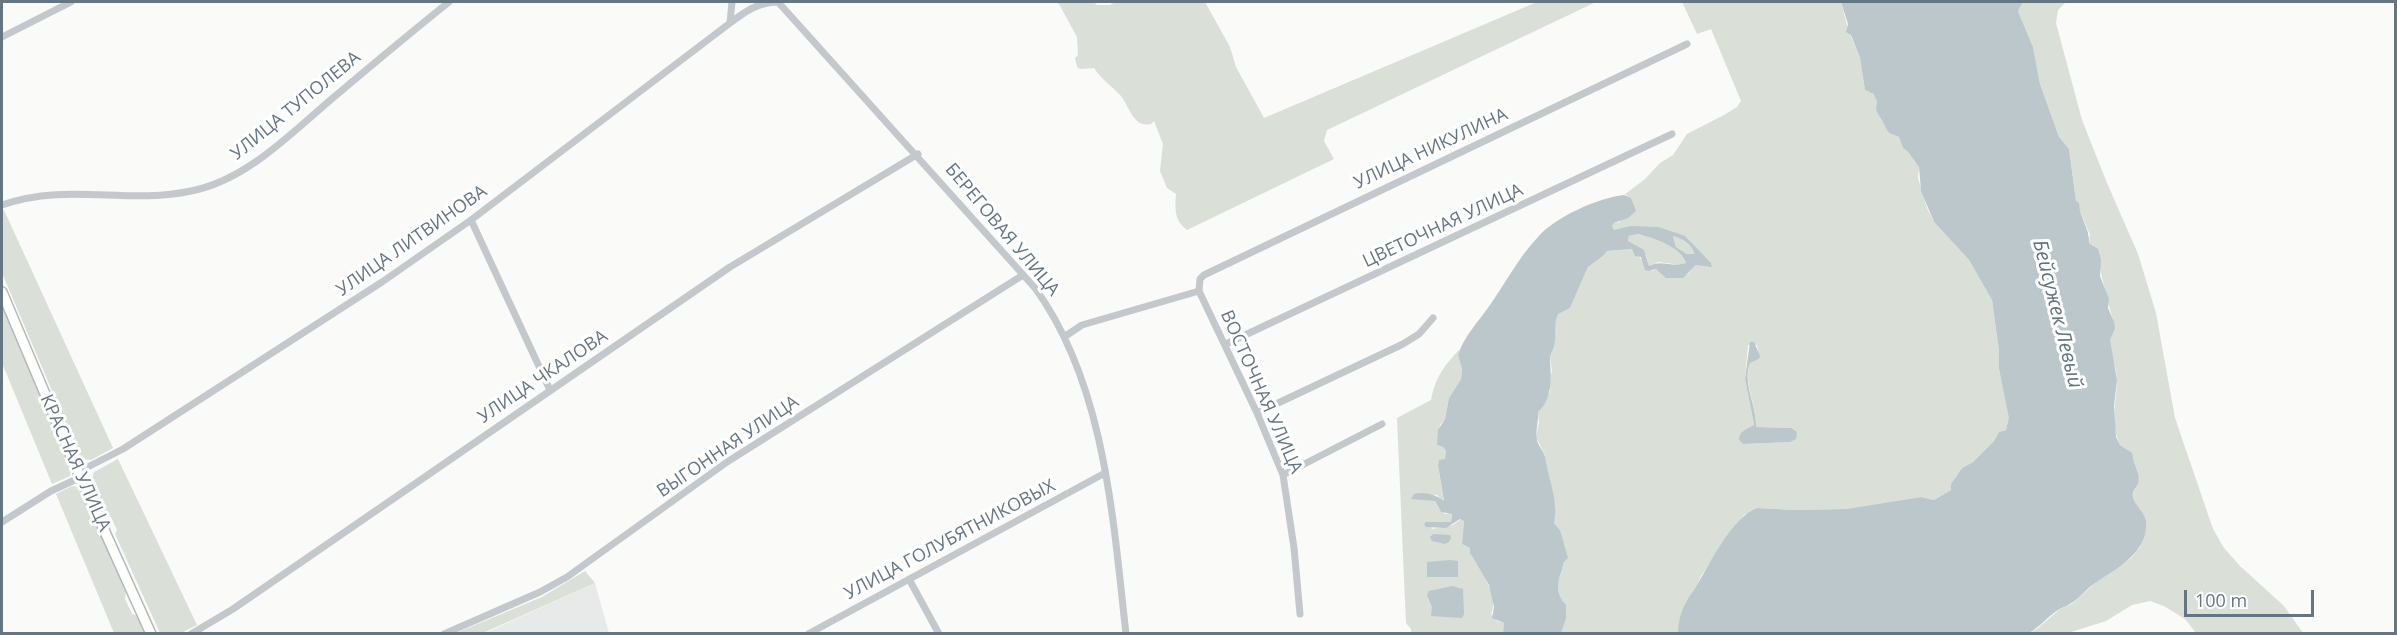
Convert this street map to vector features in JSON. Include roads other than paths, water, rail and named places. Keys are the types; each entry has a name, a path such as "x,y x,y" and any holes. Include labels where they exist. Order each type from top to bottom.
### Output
{"street":[{"path":"2,37 71,2"},
{"name":"УЛИЦА ТУПОЛЕВА","path":"2,205 51,193 146,195 188,192 222,182 282,141 449,2"},
{"path":"730,23 732,2"},
{"name":"УЛИЦА ЛИТВИНОВА","path":"2,522 123,449 339,311 471,220 752,7 769,2 779,2"},
{"name":"БЕРЕГОВАЯ УЛИЦА","path":"779,2 918,154 1040,294 1064,337 1086,393 1105,473 1126,633"},
{"name":"УЛИЦА НИКУЛИНА","path":"1198,291 1200,279 1204,275 1688,44"},
{"name":"ЦВЕТОЧНАЯ УЛИЦА","path":"1226,344 1672,134"},
{"name":"УЛИЦА ЧКАЛОВА","path":"191,633 232,609 730,267 918,154"},
{"path":"471,220 550,390"},
{"name":"ВЫГОННАЯ УЛИЦА","path":"444,633 540,592 567,577 727,462 1023,275"},
{"name":"КРАСНАЯ УЛИЦА","path":"2,291 79,475 151,633"},
{"path":"1064,337 1082,325 1198,291"},
{"name":"ВОСТОЧНАЯ УЛИЦА","path":"1198,291 1226,344 1283,475 1294,548 1300,614"},
{"path":"1257,413 1403,344 1419,334 1433,318"},
{"path":"1283,475 1382,424"},
{"name":"УЛИЦА ГОЛУБЯТНИКОВЫХ","path":"808,633 1105,473"},
{"path":"909,579 939,633"}],"water":[{"name":"Бейсужек Левый","path":"1841,2 2023,2 2018,11 2033,47 2040,84 2059,137 2069,149 2076,201 2079,203 2088,232 2089,243 2098,249 2101,260 2100,276 2109,299 2108,308 2115,328 2110,340 2117,380 2114,406 2116,437 2120,445 2132,453 2139,480 2133,497 2146,522 2142,542 2130,558 2029,633 1678,633 1680,618 1687,600 1730,531 1748,513 1757,508 1846,509 1921,497 1934,500 1951,490 1951,484 1962,468 1973,462 1994,441 1999,432 2006,430 2009,418 1999,369 1999,351 1992,300 1969,260 1934,222 1921,191 1919,167 1903,148 1899,137 1889,133 1876,110 1877,102 1874,94 1865,90 1860,58 1851,35 1846,32 1848,24"},
{"path":"1624,195 1631,198 1636,211 1628,218 1614,223 1612,226 1614,230 1631,226 1658,227 1685,236 1711,263 1712,267 1696,265 1683,278 1666,278 1656,269 1645,270 1641,257 1635,256 1632,249 1607,251 1588,267 1570,308 1558,314 1554,348 1550,357 1549,394 1538,412 1537,437 1544,455 1552,490 1555,507 1554,523 1560,530 1568,558 1564,562 1558,584 1559,594 1566,605 1566,618 1561,633 1503,633 1504,623 1492,618 1494,607 1489,585 1470,553 1470,548 1462,544 1464,521 1460,519 1446,528 1426,527 1424,524 1426,522 1451,522 1452,514 1441,512 1435,501 1411,499 1414,494 1426,493 1444,501 1438,465 1439,460 1445,459 1446,451 1437,445 1438,430 1445,419 1449,398 1461,379 1462,369 1458,355 1468,335 1538,237 1555,222 1566,216 1590,204","holes":["1638,234 1659,240 1672,247 1686,263 1676,265 1658,263 1649,266 1644,250 1628,241 1629,236","1673,236 1686,242 1694,254 1687,254 1676,247"]},
{"path":"1750,342 1754,342 1760,356 1759,359 1750,363 1748,371 1756,427 1791,428 1797,432 1796,439 1790,442 1743,444 1739,440 1742,432 1754,425 1745,379"},
{"path":"1433,534 1450,535 1451,538 1445,544 1432,541 1430,537"},
{"path":"1458,561 1458,577 1427,577 1427,562"},
{"path":"1452,586 1463,589 1464,614 1462,618 1431,616 1432,607 1427,595 1429,591"}]}
